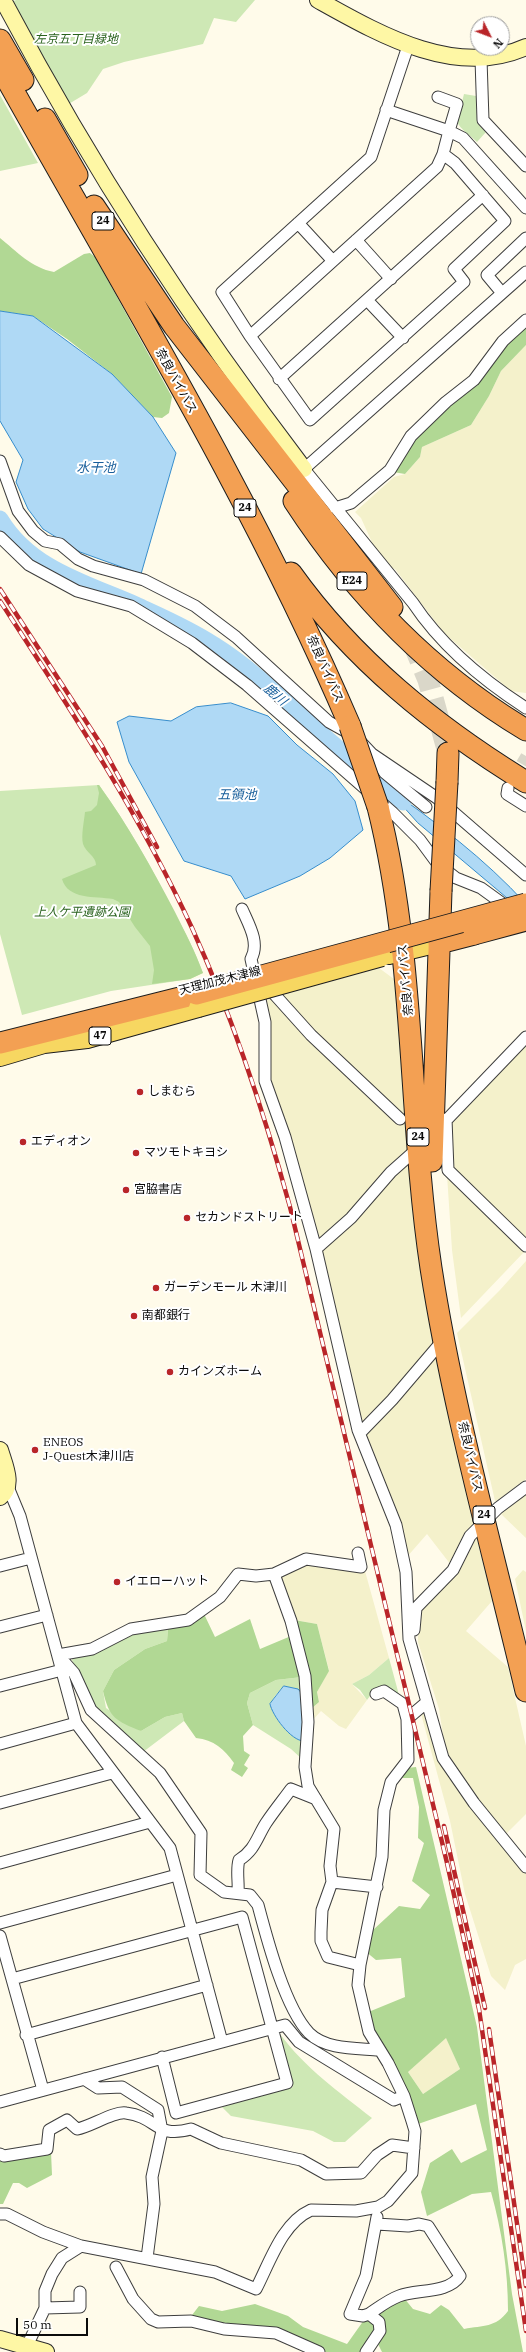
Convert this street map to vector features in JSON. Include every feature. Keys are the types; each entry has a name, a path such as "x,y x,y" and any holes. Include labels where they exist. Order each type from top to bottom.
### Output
{"highway":[{"name":"24","path":"0,40 100,217 174,326 392,606"},
{"name":"奈良バイパス","path":"0,66 223,466 310,633 350,726 378,807 388,846 403,942 425,1141 431,1268 470,1464 486,1520 526,1691"},
{"name":"E24","path":"224,390 302,513 368,600 394,627 446,673 475,696 526,730"},
{"path":"223,466 286,567 326,619 348,644 394,687 517,785"},
{"name":"奈良バイパス","path":"425,1141 439,943 448,782 448,753"},
{"path":"440,922 471,910 526,895"},
{"path":"44,1044 60,1036 526,904"},
{"path":"0,1043 196,998 526,912"},
{"path":"439,943 526,921"}],"main road":[{"name":"天理加茂木津線","path":"0,1038 196,998 403,942 440,922"},
{"name":"天理加茂木津線","path":"403,942 439,943"},
{"path":"0,1057 44,1044"}],"street":[{"path":"3,0 63,110 179,296 246,393 304,469 413,603 428,626 501,692 526,708"},
{"path":"318,0 408,46 481,59 526,46"},
{"path":"408,46 371,157 222,292 250,336 310,420 464,282 454,269 505,221 455,162 443,154"},
{"path":"481,59 483,120 524,161"},
{"path":"250,336 437,167 443,154 457,104 438,97"},
{"path":"386,110 449,131 463,138 526,208"},
{"path":"279,378 483,195"},
{"path":"298,223 333,261"},
{"path":"502,293 487,275 526,238"},
{"path":"356,240 391,278"},
{"path":"304,469 526,272"},
{"path":"367,300 403,338"},
{"path":"336,508 351,503 390,470 411,436 446,402 474,380 503,341 526,320"},
{"path":"0,462 18,511 25,522 45,541 60,544 78,559 93,566 144,580 195,606 236,637 329,722 356,737 372,754 385,773 426,807"},
{"path":"0,537 29,564 42,572 77,591 131,606 192,643 247,685 393,813 420,840 437,863 456,878 476,885 494,896 526,921"},
{"path":"372,754 437,798 526,875"},
{"path":"517,785 507,794 526,806"},
{"path":"242,909 252,931 255,951 251,959 265,1022 265,1080 285,1137 316,1249 360,1433 396,1525 406,1572 407,1626 442,1758 448,1768 526,1867"},
{"path":"256,981 266,985 311,1035 400,1119"},
{"path":"316,1249 346,1224 391,1172 425,1141 526,1037"},
{"path":"446,1119 448,1170 526,1246"},
{"path":"360,1433 392,1400 445,1339"},
{"path":"0,1450 7,1475 4,1492 20,1516 76,1723 112,1773 170,1848 222,2042"},
{"path":"413,1650 416,1608 453,1570 470,1536 486,1520 526,1487"},
{"path":"58,1655 92,1649 132,1629 188,1620 220,1597 238,1574 256,1576 274,1574 306,1559 360,1567 358,1552"},
{"path":"0,1566 32,1558"},
{"path":"274,1574 291,1620 305,1676 308,1722 305,1767 308,1786 334,1829 330,1866 332,1882 322,1910 321,1941 328,1957 360,1965"},
{"path":"0,1627 47,1615"},
{"path":"58,1655 74,1673 91,1710 160,1773 201,1833 200,1875 224,1892 250,1895 258,1905 290,2005 309,2033 333,2045 379,2050"},
{"path":"0,1686 62,1670"},
{"path":"0,2214 7,2214 43,2232 81,2246 215,2272 256,2289 287,2230 305,2213 311,2210 356,2211 378,2207 388,2201 409,2178 412,2173 415,2131 404,2096 388,2063 369,2032 358,1985 360,1965 382,1858 386,1803 391,1782 408,1760 407,1719 403,1704 395,1697 384,1691 376,1694"},
{"path":"407,1719 427,1702"},
{"path":"0,1744 76,1723"},
{"path":"0,1803 112,1773"},
{"path":"238,1893 239,1877 237,1867 239,1860 246,1856 260,1838 265,1824 291,1789 316,1799"},
{"path":"0,1863 150,1822"},
{"path":"0,1923 177,1875"},
{"path":"332,1882 377,1887"},
{"path":"12,1979 242,1917 287,2083 176,2114 162,2057"},
{"path":"0,1936 4,1967 12,1979 26,2035 43,2090"},
{"path":"26,2035 207,1985"},
{"path":"0,2102 285,2025 299,2042 394,2100 404,2096"},
{"path":"84,2079 98,2088 122,2087 158,2110 162,2131 152,2177 154,2204 147,2258"},
{"path":"0,2154 4,2156 47,2149 49,2130 67,2120 77,2129 125,2112 150,2120 162,2131 176,2133 191,2129 221,2143 301,2160 326,2174 361,2174 378,2155 392,2146 414,2148"},
{"path":"377,2224 408,2226 419,2224 428,2226 460,2276 456,2280 439,2288 399,2296 369,2314 363,2316 350,2314 366,2276 377,2224 378,2207"},
{"path":"27,2346 45,2308 45,2291 52,2274 62,2258 81,2246"},
{"path":"116,2266 133,2299 151,2319 158,2322 191,2321 224,2329 276,2333 319,2352"},
{"path":"45,2308 80,2307 80,2292"},
{"path":"366,2352 381,2327 374,2317 369,2314"},
{"path":"0,2339 46,2352"}],"shaded area":[{"path":"526,345 526,693 511,691 444,633 395,569 389,567 375,549 361,518 355,512 394,477 405,474 420,457 422,447 471,425 489,396 501,371"},
{"path":"379,968 398,982 435,1346 474,1525 451,1565 427,1534 406,1558 364,1435 269,1080 263,1000"},
{"path":"526,1044 526,1241 453,1171 448,1128"},
{"path":"447,1175 525,1251 461,1318 452,1250"},
{"path":"526,1261 526,1479 495,1501 457,1333 500,1290"},
{"path":"526,1494 526,1538 501,1514"},
{"path":"476,1535 492,1601 466,1631 508,1667 526,1746 526,1814 505,1835 466,1787 445,1748 439,1709 418,1642 418,1620 422,1609"},
{"path":"307,1564 333,1566 347,1571 365,1571 389,1658 369,1675 352,1684 367,1700 346,1729 339,1726 321,1711 311,1722 311,1709 319,1702 317,1692 329,1670 317,1624 294,1620 280,1579 284,1574"},
{"path":"523,1570 526,1572 526,1631 515,1579"},
{"path":"424,1709 434,1743 526,1871 526,1959 515,1965 505,1990 491,1976 465,1894 450,1821 420,1710"},
{"path":"446,2037 460,2069 423,2094 408,2072"}],"green space":[{"name":"左京五丁目緑地","path":"16,0 255,0 236,22 214,18 203,44 124,62 103,69 87,93 67,105 9,3"},
{"path":"464,94 476,96 477,123 486,132 477,142 463,130 457,122"},
{"path":"0,95 38,163 0,171"},
{"path":"0,238 31,263 54,272 84,254 90,253 95,257 172,397 169,413 162,418 153,417 112,374 67,339 33,316 0,311"},
{"path":"526,325 526,345 501,371 489,396 471,425 422,447 420,457 405,474 393,472 414,440"},
{"path":"97,785 99,785 130,831 186,934 203,973 190,979 152,984 154,970 150,946 135,927 119,902 113,899 76,894 65,886 62,879 96,865 94,859 84,847 82,837 85,812 91,811 97,805 99,793"},
{"name":"上人ケ平遺跡公園","path":"99,785 130,831 148,863 190,942 203,973 190,979 111,991 22,1015 0,934 0,791"},
{"path":"204,1614 215,1637 250,1619 260,1649 291,1636 302,1677 276,1680 250,1693 247,1703 253,1725 243,1736 244,1751 250,1755 244,1765 248,1768 242,1777 231,1770 234,1763 222,1749 213,1743 196,1738 184,1721 182,1713 165,1717 141,1731 125,1724 115,1717 111,1713 105,1700 103,1691 114,1670 145,1649 167,1641 168,1629 190,1624"},
{"path":"294,1620 317,1624 329,1671 317,1692 319,1702 311,1709"},
{"path":"168,1629 167,1641 145,1649 114,1670 103,1691 106,1708 141,1731 165,1717 182,1713 184,1721 143,1752 92,1704 72,1660 74,1656 133,1633"},
{"path":"389,1658 399,1695 373,1692 367,1700 360,1690 352,1684 369,1675"},
{"path":"302,1677 305,1697 298,1689 284,1686 275,1696 270,1705 282,1726 304,1741 303,1760 291,1749 253,1725 247,1703 250,1693 276,1680"},
{"path":"416,1767 477,2027 512,2294 523,2352 382,2352 378,2344 378,2314 404,2298 413,2309 430,2314 441,2305 449,2310 464,2329 494,2323 508,2311 504,2251 491,2192 472,2194 427,2216 421,2192 430,2163 452,2149 461,2163 487,2150 476,2104 418,2124 372,2031 366,2013 405,1997 401,1958 376,1960 365,1951 373,1930 399,1906 420,1909 430,1895 412,1881 424,1843 418,1838 419,1807 413,1778 399,1778 407,1768","holes":["446,2038 460,2069 423,2094 408,2072"]},
{"path":"280,2034 311,2069 372,2118 345,2142 334,2142 313,2131 231,2116 222,2107 293,2087"},
{"path":"51,2152 52,2175 27,2188 19,2183 13,2183 3,2204 0,2204 0,2159"},
{"path":"255,2304 288,2316 303,2327 347,2344 364,2320 373,2321 378,2327 365,2352 326,2352 280,2330 224,2326 189,2319 199,2306 222,2311"}],"water":[{"name":"水干池","path":"0,311 33,316 112,374 153,417 176,453 141,574 80,552 43,529 28,509 16,482 23,460 0,421"},
{"name":"五領池","path":"231,703 268,716 297,745 333,774 355,801 363,830 330,858 300,876 245,899 231,876 184,861 129,762 117,722 129,716 171,721 196,707"},
{"path":"386,787 477,856 526,904 526,914 418,823"},
{"path":"284,1686 298,1689 305,1697 304,1741 293,1737 283,1727 274,1714 270,1704"}],"waterway":[{"name":"鹿川","path":"0,519 12,536 43,562 79,581 176,624 205,639 230,656 261,679 350,759 403,802"}],"tunnel":[{"path":"412,641 428,680 448,753"},
{"path":"513,778 526,756"}],"railway":[{"path":"0,589 102,746 157,847"},
{"path":"0,601 102,761 171,885 192,928 221,996 247,1066 269,1136 290,1207 447,1863 479,2009 526,2331"},
{"path":"444,1826 485,2008"},
{"path":"489,2029 526,2286"}],"place":[{"name":"しまむら","path":"140,1092"},
{"name":"エディオン","path":"23,1142"},
{"name":"マツモトキヨシ","path":"136,1153"},
{"name":"宮脇書店","path":"126,1190"},
{"name":"セカンドストリート","path":"187,1218"},
{"name":"ガーデンモール 木津川","path":"156,1288"},
{"name":"南都銀行","path":"134,1316"},
{"name":"カインズホーム","path":"170,1372"},
{"name":"ENEOS J-Quest木津川店","path":"35,1450"},
{"name":"イエローハット","path":"117,1582"}]}
